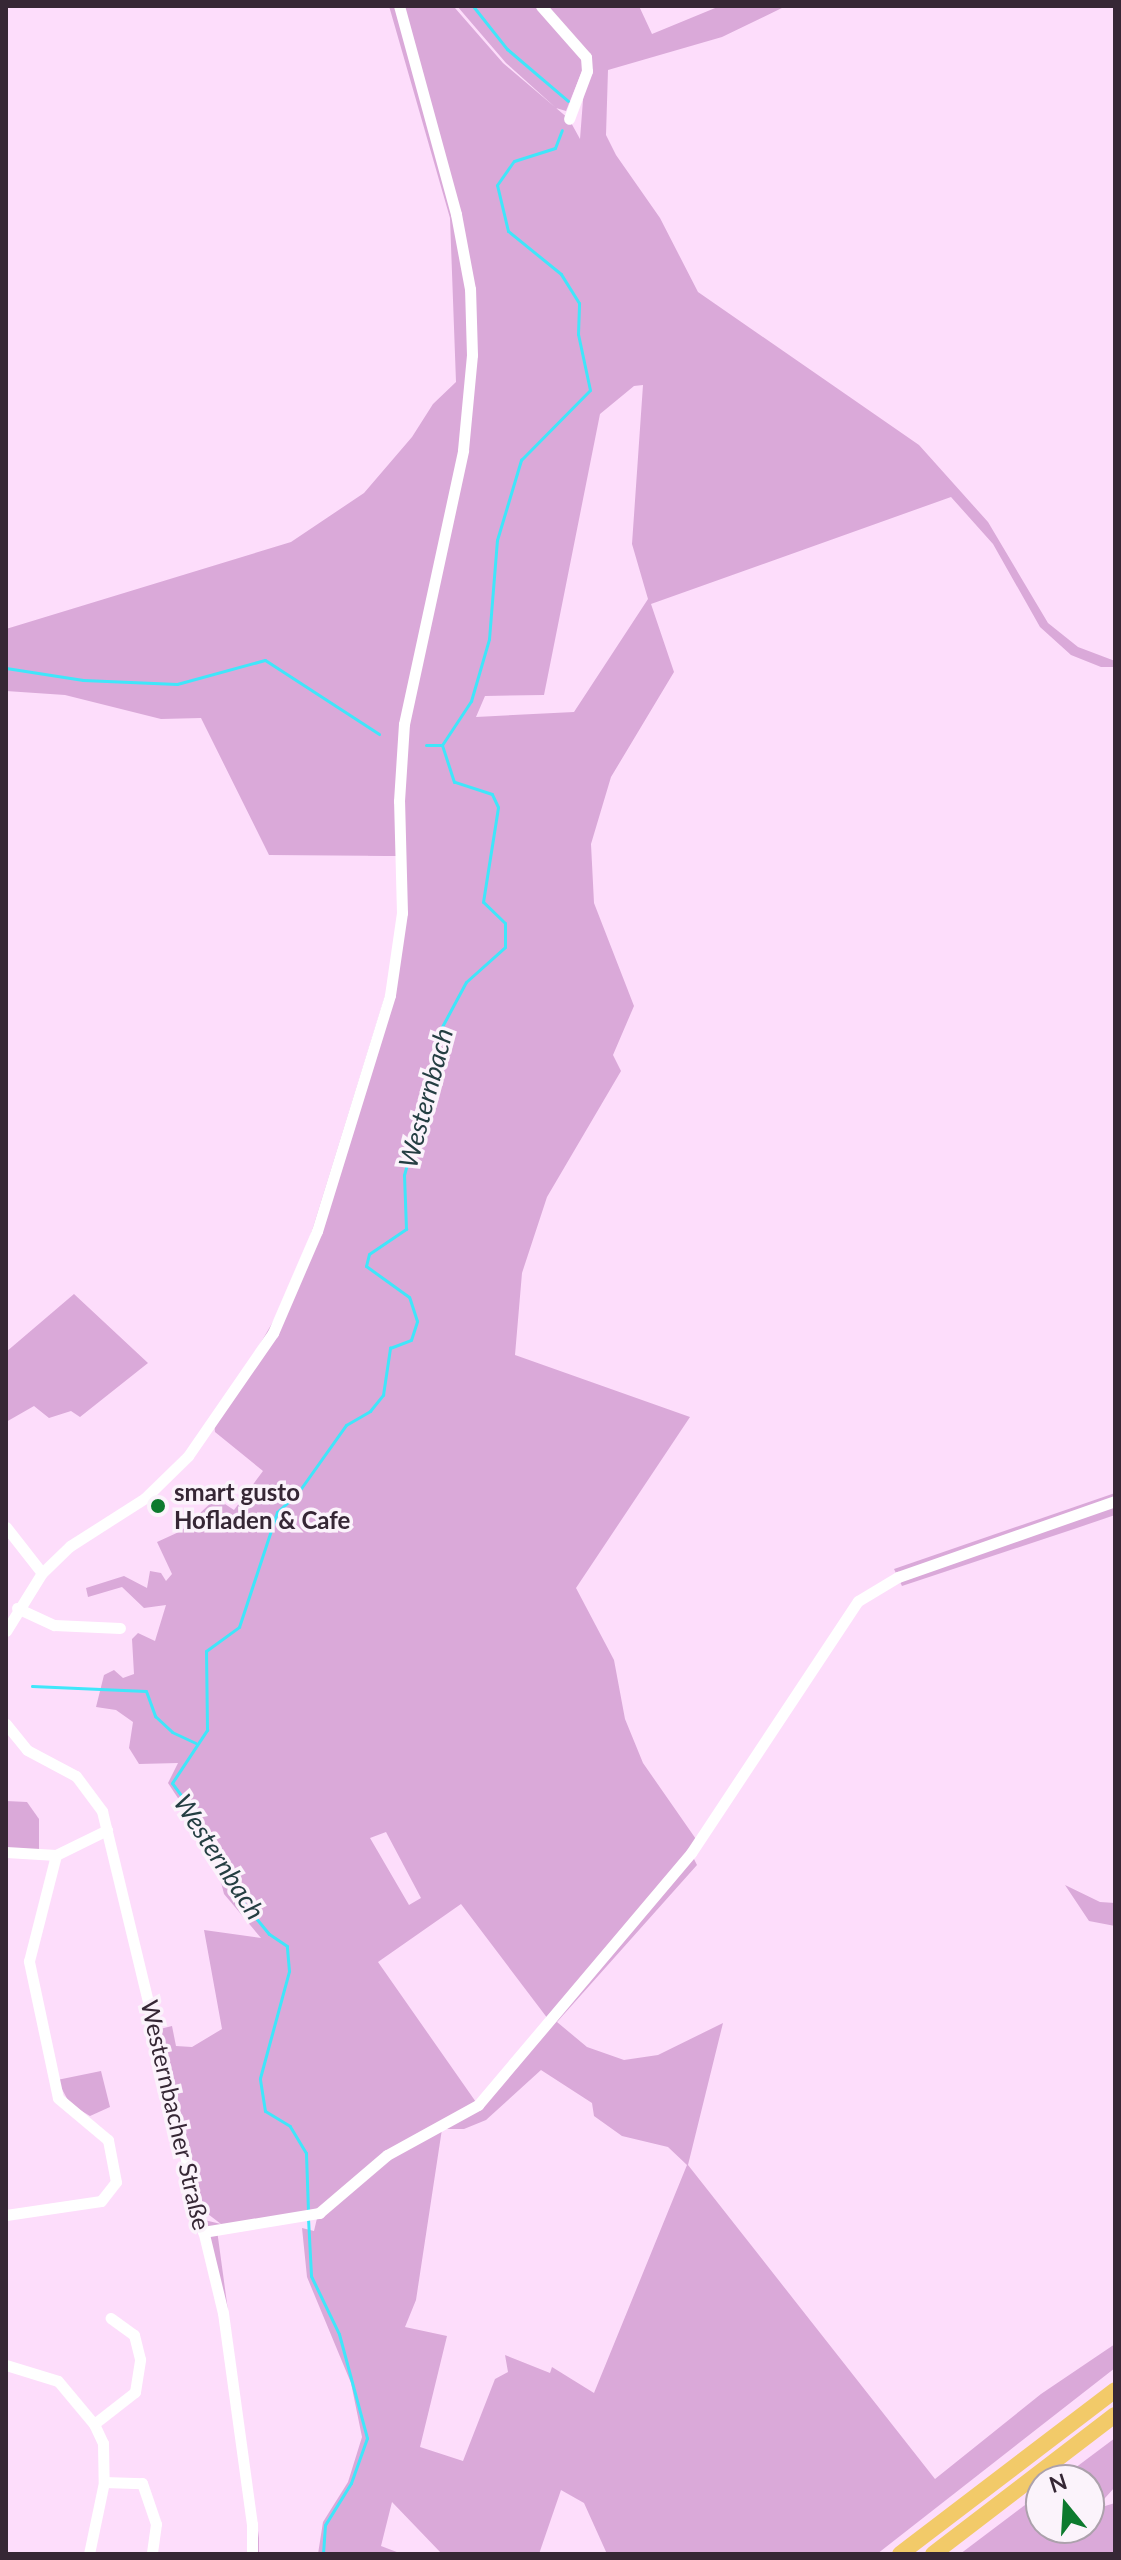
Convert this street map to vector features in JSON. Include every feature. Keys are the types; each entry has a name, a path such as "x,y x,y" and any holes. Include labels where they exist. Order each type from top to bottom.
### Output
{"highway":[{"path":"900,2554 1115,2390"},
{"path":"933,2554 1115,2415"}],"street":[{"path":"6,1631 17,1608 42,1573 70,1546 162,1485 222,1413 273,1333 317,1231 390,995 402,913 399,801 404,724 463,450 470,395 472,313 466,263 424,87 399,6"},
{"path":"541,6 586,57 587,71 569,119"},
{"path":"203,2232 319,2213 387,2155 478,2105 691,1853 832,1633 858,1601 898,1577 1115,1501"},
{"path":"7,1529 42,1573"},
{"path":"17,1608 54,1625 120,1628"},
{"name":"Westernbacher Straße","path":"6,1724 11,1742 88,1787 107,1830 203,2232 235,2381 252,2554"},
{"path":"6,1852 56,1855 107,1830"},
{"path":"6,2215 101,2201 116,2182 108,2140 58,2098 32,1976 31,1946 56,1855"},
{"path":"94,2424 135,2392 140,2359 134,2335 111,2318"},
{"path":"6,2365 58,2381 94,2424 103,2443 104,2482 89,2554"},
{"path":"104,2482 142,2483 156,2524 152,2554"}],"shaded area":[{"path":"389,6 455,8 503,63 555,107 506,63 457,6 639,6 652,34 720,6 786,6 722,37 608,70 606,135 616,155 660,218 698,292 919,445 988,522 1048,623 1078,647 1115,661 1115,667 1101,667 1071,655 1040,627 993,544 951,497 651,604 674,672 611,777 591,844 594,903 634,1006 613,1055 621,1071 547,1197 522,1273 515,1355 690,1417 576,1588 614,1660 625,1719 643,1763 698,1842 691,1853 697,1865 557,2022 587,2047 624,2060 658,2055 723,2023 688,2165 935,2479 1041,2394 1115,2344 1115,2368 877,2554 607,2554 584,2503 561,2490 539,2554 442,2554 392,2502 381,2546 402,2554 318,2554 323,2522 348,2482 362,2437 351,2383 307,2277 302,2228 314,2231 318,2214 217,2230 259,2538 259,2554 252,2554 235,2381 200,2219 221,2224 204,2211 160,2029 172,2026 176,2046 192,2047 222,2029 204,1930 261,1938 224,1894 213,1851 168,1783 178,1763 139,1764 129,1748 133,1722 116,1710 96,1707 104,1675 114,1670 123,1678 134,1674 132,1639 138,1633 155,1641 166,1605 144,1608 122,1587 88,1597 86,1588 124,1576 147,1588 150,1571 161,1573 166,1581 172,1574 157,1542 181,1531 216,1498 234,1510 263,1471 215,1432 214,1423 296,1282 398,954 400,856 269,855 201,718 161,719 65,695 6,691 6,629 291,542 364,493 412,437 433,404 456,382 450,218","holes":["586,61 580,139 569,119 556,108 566,111","643,385 632,544 648,599 574,712 476,717 485,696 544,695 600,414 634,386","386,1832 421,1898 409,1905 370,1838","461,1904 548,2019 478,2105 378,1962","541,2070 592,2103 594,2116 622,2136 668,2147 687,2165 594,2393 552,2367 550,2373 505,2355 508,2372 495,2379 463,2461 420,2447 447,2336 405,2327 416,2300 442,2129 464,2129 486,2120"]},
{"path":"74,1294 148,1363 80,1417 71,1411 49,1418 34,1406 6,1422 6,1352"},
{"path":"1115,1493 1115,1515 902,1586 894,1569"},
{"path":"6,1801 27,1802 39,1819 39,1856 6,1852"},
{"path":"1065,1885 1100,1902 1115,1903 1115,1926 1089,1921"},
{"path":"101,2071 110,2107 90,2116 70,2104 57,2080"},
{"path":"1115,2438 1115,2487 1105,2498 1105,2464 1080,2464"},
{"path":"1115,2503 1115,2554 960,2554 1025,2505 1025,2544 1105,2544 1105,2506"}],"waterway":[{"name":"Westernbach","path":"473,6 507,49 568,101"},
{"name":"Westernbach","path":"308,2211 306,2153 290,2126 265,2111 260,2078 289,1971 287,1946 269,1934 241,1900 197,1817 172,1783 207,1730 206,1651 239,1627 277,1512 297,1494 346,1425 370,1411 383,1395 390,1348 411,1340 417,1321 409,1297 366,1266 369,1254 406,1229 404,1175 436,1059 437,1036 466,982 505,947 505,923 483,902 498,807 492,794 454,782 442,745 471,701 489,639 497,540 521,460 590,390 578,334 579,303 561,274 508,231 497,185 514,161 555,148 562,130"},
{"path":"6,668 83,680 177,684 265,660 379,734"},
{"path":"426,745 442,745"},
{"path":"32,1686 146,1691 155,1716 172,1732 196,1743"},
{"name":"Westernbach","path":"308,2218 311,2276 339,2334 367,2438 351,2483 325,2525 323,2554"}],"place":[{"name":"smart gusto Hofladen & Cafe","path":"158,1506"}]}
